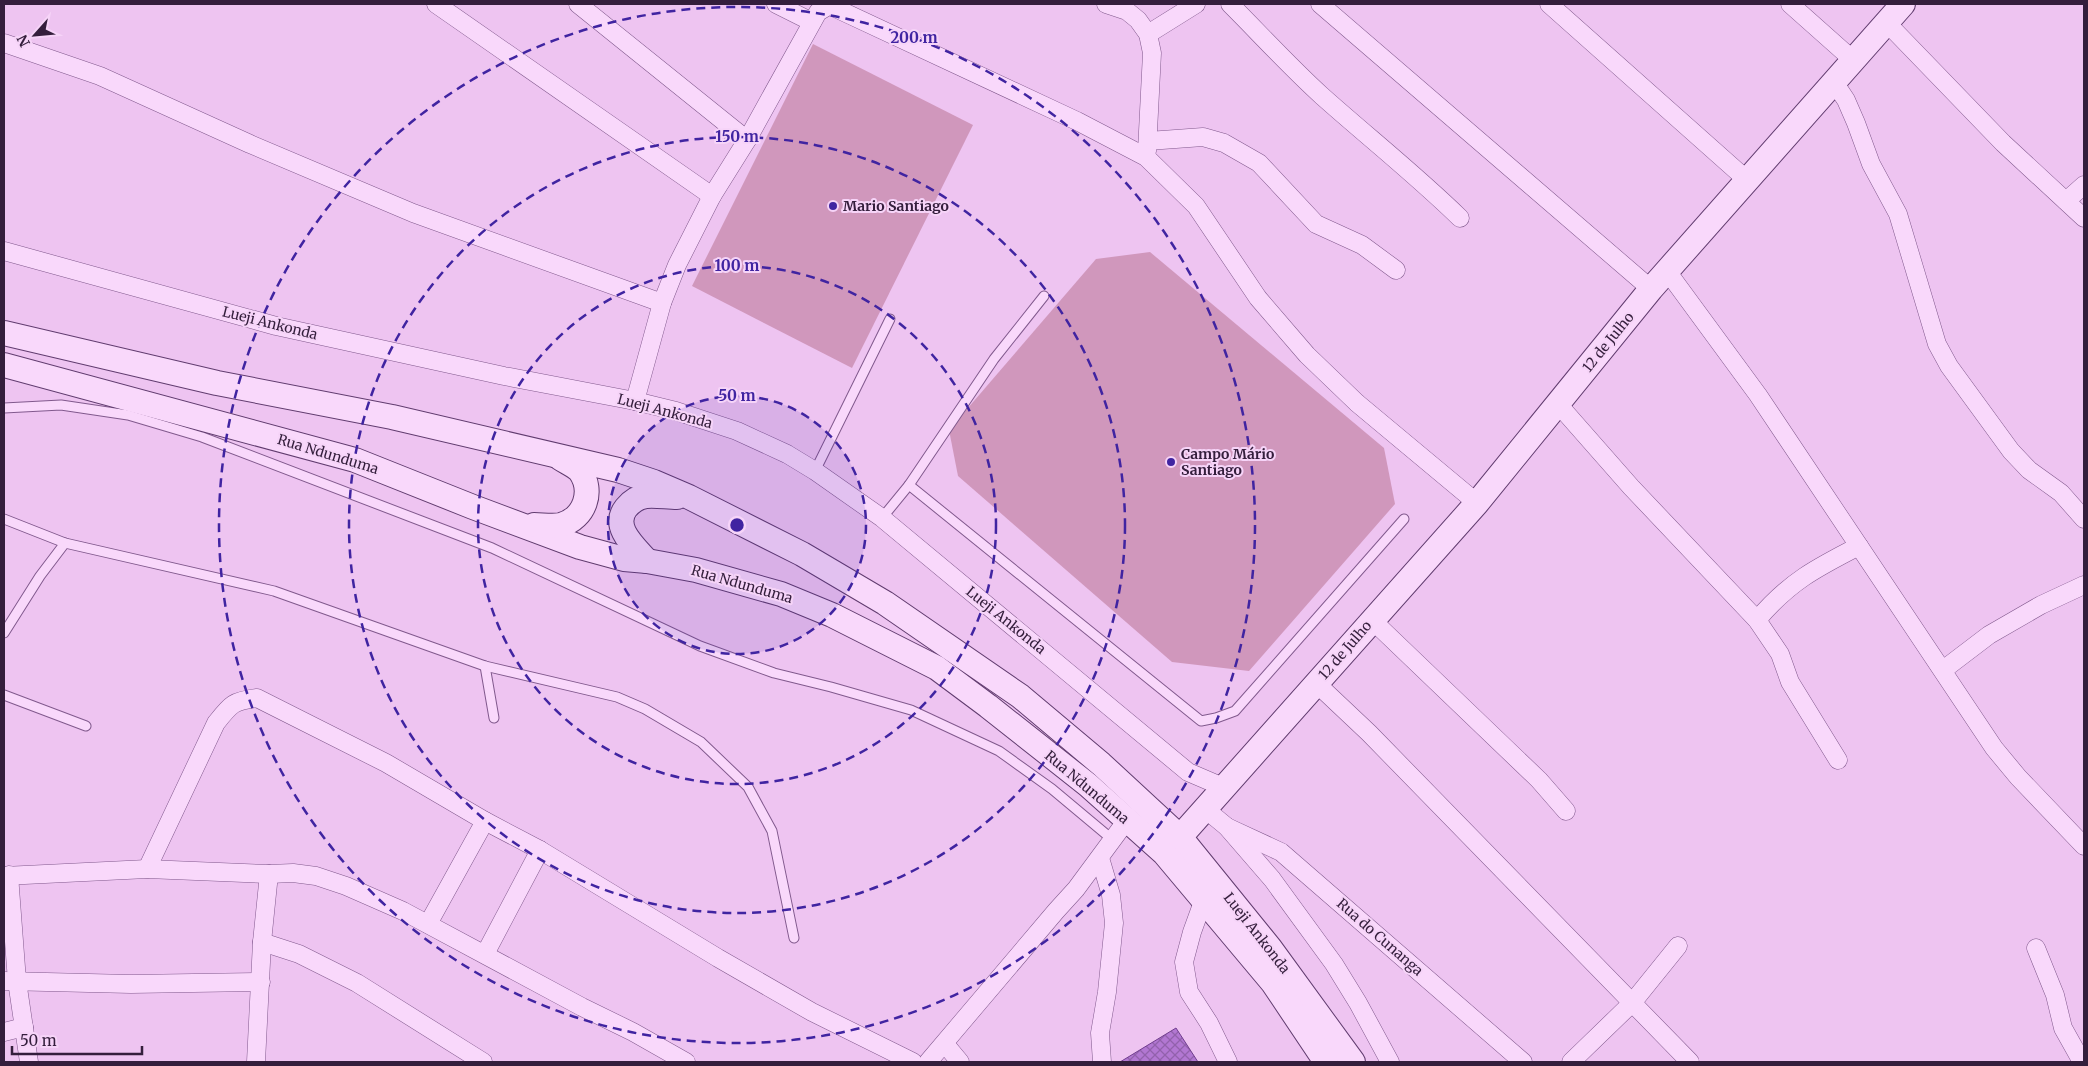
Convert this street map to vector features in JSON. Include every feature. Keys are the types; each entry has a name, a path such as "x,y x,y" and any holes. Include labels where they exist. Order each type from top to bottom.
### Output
{"main road":[{"name":"12 de Julho","path":"1180,837 1477,502 1651,288 1903,4"},
{"name":"Lueji Ankonda","path":"4,333 217,383 392,417 618,470 689,497 802,554 886,603 1020,696 1101,764 1180,837 1270,948 1353,1062"},
{"name":"Rua Ndunduma","path":"4,365 355,460 580,546 624,559 696,570 781,594 832,615 937,668 1080,779 1164,853 1273,983 1326,1062"},
{"path":"527,526 561,525 575,517 586,504 587,486 579,470 552,454"},
{"path":"647,561 627,538 622,526 623,513 632,501 644,496 689,497"}],"street":[{"path":"436,4 712,196"},
{"path":"578,4 747,140"},
{"path":"776,4 812,22"},
{"path":"1106,4 1127,11 1138,20 1148,34 1152,53 1147,149"},
{"path":"1148,34 1196,4"},
{"path":"1230,4 1273,49 1323,96 1403,164 1460,218"},
{"path":"1320,4 1651,288"},
{"path":"1549,4 1747,180"},
{"path":"1790,4 1853,60"},
{"path":"635,400 662,303 678,265 712,196 747,140 812,22 822,8 833,7 1077,121 1147,149 1196,206 1258,298 1307,355 1357,404 1477,502"},
{"path":"1887,23 2003,143 2084,218"},
{"path":"4,43 100,76 250,144 413,213 662,303"},
{"path":"1834,82 1846,100 1871,164 1898,214 1937,344 1949,366 2012,451 2029,470 2061,493 2084,519"},
{"path":"1147,149 1203,138 1224,143 1259,163 1316,224 1362,245 1396,270"},
{"path":"2066,201 2084,185"},
{"name":"Lueji Ankonda","path":"4,251 276,326 504,376 635,400 737,431 787,454 815,471 882,518 1188,772 1223,787"},
{"path":"1667,271 1758,395 1994,748 2018,777 2084,846"},
{"path":"1558,404 1631,487 1758,620 1777,648 1790,682 1838,760"},
{"path":"1758,620 1786,588 1859,546"},
{"path":"1943,670 1988,635 2041,605 2084,585"},
{"path":"1372,620 1539,780 1566,811"},
{"path":"1316,683 1369,733 1690,1062"},
{"path":"147,869 216,723 227,709 238,700 257,698 386,763 485,821 540,850 812,1012 913,1062"},
{"path":"1204,808 1227,827 1272,879 1334,964 1390,1062"},
{"path":"928,1062 1076,889 1127,820"},
{"path":"428,924 485,821"},
{"name":"Rua do Cunanga","path":"1227,827 1281,852 1522,1062"},
{"path":"485,954 540,850"},
{"path":"1100,858 1111,895 1114,923 1107,992 1100,1033 1100,1058 1102,1062"},
{"path":"30,1062 24,1027 11,981 6,875 147,869 269,874 293,873 316,876 346,886 428,924 686,1062"},
{"path":"256,1062 262,942 269,874"},
{"path":"1204,899 1184,962 1189,992 1208,1023 1228,1062"},
{"path":"262,942 299,954 357,983 483,1062"},
{"path":"1571,1062 1632,1004 1678,946"},
{"path":"2036,948 2055,995 2063,1028 2082,1062"},
{"path":"11,981 131,984 260,982"},
{"path":"4,1032 24,1027"},
{"path":"945,1044 960,1062"}],"lane":[{"path":"882,518 909,485 994,360 1044,296"},
{"path":"815,471 890,319"},
{"path":"4,408 61,405 128,415 202,437 492,548 700,646 774,673 911,710 999,751 1052,789 1113,840"},
{"path":"909,485 1201,721 1235,711 1404,519"},
{"path":"4,519 65,543 274,592 485,666 617,697 645,709 700,742 724,762 748,787 772,830 794,938"},
{"path":"4,633 40,576 65,543"},
{"path":"485,666 494,718"},
{"path":"4,695 86,726"}],"shaded area":[{"name":"Mario Santiago","path":"813,44 973,125 852,368 692,286"},
{"name":"Campo Mário Santiago","path":"1150,252 1384,448 1395,504 1249,671 1172,662 958,476 949,430 1096,259"}],"building":[{"path":"1176,1028 1198,1062 1120,1062"}],"place":[{"name":"Mario Santiago","path":"833,206"},
{"name":"Campo Mário Santiago","path":"1171,462"}]}
